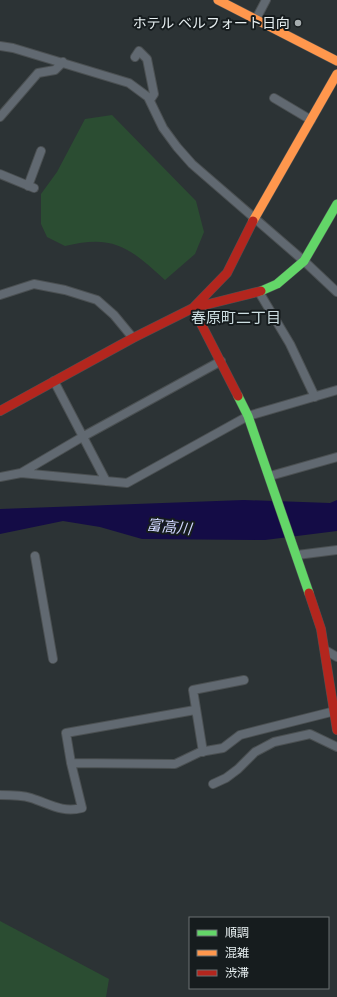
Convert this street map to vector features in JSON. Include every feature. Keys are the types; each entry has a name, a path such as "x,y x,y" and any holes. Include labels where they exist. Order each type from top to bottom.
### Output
{"street":[{"path":"218,0 256,18 337,61"},
{"path":"256,18 266,0"},
{"path":"0,46 13,48 125,80 150,100 163,128 176,147 304,260 337,292"},
{"path":"135,57 139,51 147,59 154,94 150,100"},
{"path":"0,117 38,73 55,70 63,62"},
{"path":"193,308 228,273 255,218 337,74"},
{"path":"274,98 311,120"},
{"path":"0,174 31,187 41,151"},
{"path":"0,411 133,338 193,308 258,292 277,284 304,260 337,204"},
{"path":"0,295 34,284 65,290 97,300 114,315 133,338"},
{"path":"258,292 290,344 315,397"},
{"path":"193,308 248,416 271,480 321,629 337,730"},
{"path":"21,473 84,436 220,361"},
{"path":"54,381 84,436 106,481"},
{"path":"0,477 21,473 127,483 248,416 337,390"},
{"path":"271,480 337,457"},
{"path":"295,551 337,550"},
{"path":"35,556 53,659"},
{"path":"325,650 337,657"},
{"path":"202,752 193,690 244,680"},
{"path":"0,795 30,798 59,809 72,810 82,808 71,763 66,733 195,710"},
{"path":"71,763 175,764 202,752 223,748 240,735 335,711"},
{"path":"213,784 226,778 238,769 255,752 274,742 310,734 337,747"}],"green space":[{"path":"112,115 196,201 204,232 195,254 165,280 142,260 120,246 96,242 65,246 47,237 41,224 41,194 57,172 85,119"},
{"path":"0,921 109,979 106,997 0,997"}],"water":[{"name":"富高川","path":"244,500 330,503 337,500 337,531 265,540 142,539 100,527 63,521 0,534 0,509"}],"traffic: fast":[{"path":"261,291 277,284 304,261 337,204"},
{"path":"238,396 248,416 309,593"}],"traffic: slow":[{"path":"218,0 337,61"},
{"path":"253,221 337,74"}],"traffic: jam":[{"path":"238,396 193,308 227,273 253,221"},
{"path":"0,411 133,338 193,308 261,291"},
{"path":"309,593 321,629 337,730"}],"place":[{"name":"ホテル ベルフォート日向","path":"298,23"}],"district":[{"name":"春原町二丁目","path":"236,318"}]}
